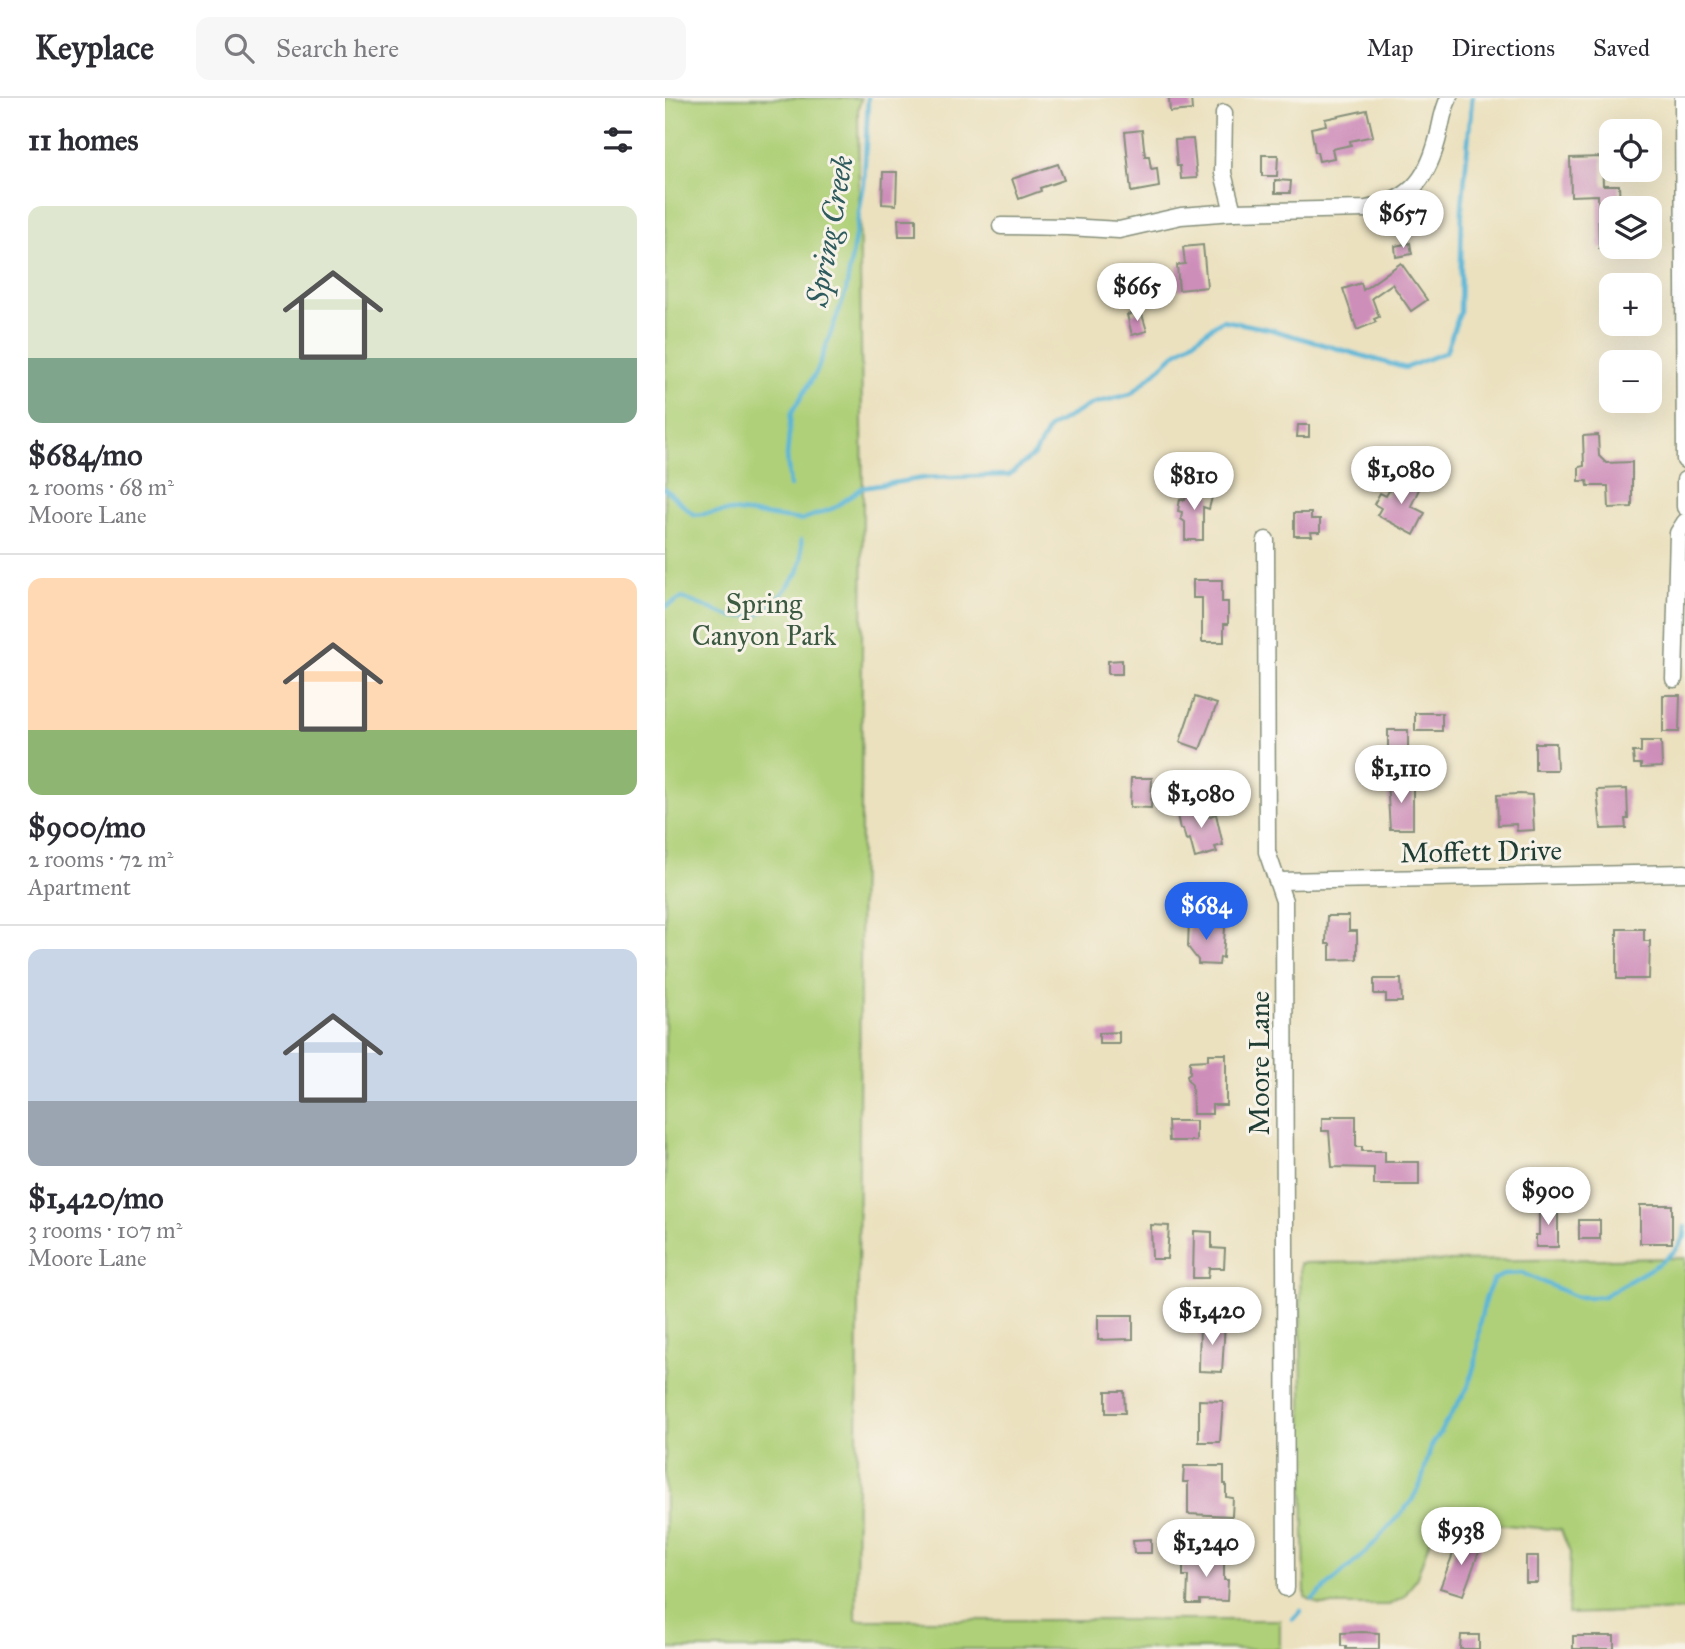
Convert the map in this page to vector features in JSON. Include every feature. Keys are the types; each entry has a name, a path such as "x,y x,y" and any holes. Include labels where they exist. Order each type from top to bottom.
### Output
{"street":[{"path":"1001,226 1068,226 1119,230 1181,216 1366,209 1379,206 1400,197 1419,184 1437,143 1448,98"},
{"path":"1683,98 1685,460"},
{"path":"1224,113 1223,173 1233,212"},
{"path":"1685,480 1685,507"},
{"path":"1674,679 1678,533 1685,522"},
{"name":"Moore Lane","path":"1266,540 1267,852 1279,881 1285,915 1286,1588"},
{"name":"Moffett Drive","path":"1279,881 1685,873"}],"green space":[{"name":"Spring Canyon Park","path":"665,98 861,98 858,110 863,494 856,1620 1280,1620 1280,1649 665,1649"},
{"path":"1685,1258 1685,1610 1568,1614 1570,1553 1561,1530 1437,1519 1417,1577 1404,1597 1389,1605 1320,1605 1305,1597 1300,1263"}],"building":[{"path":"1169,98 1191,98 1192,110 1170,112"},
{"path":"1367,110 1373,136 1350,141 1351,145 1332,149 1334,158 1319,161 1311,128 1326,125 1325,119"},
{"path":"1142,130 1145,156 1149,156 1151,169 1157,168 1159,187 1131,192 1125,132"},
{"path":"1193,139 1197,178 1181,179 1175,140"},
{"path":"1262,155 1278,155 1277,176 1262,176"},
{"path":"1599,157 1599,182 1603,182 1603,185 1619,185 1620,196 1599,196 1599,248 1598,195 1571,196 1570,158"},
{"path":"1058,164 1064,180 1019,199 1012,179"},
{"path":"883,172 897,172 896,205 882,204"},
{"path":"1275,180 1291,181 1290,193 1275,193"},
{"path":"898,219 916,219 916,236 899,236"},
{"path":"1410,243 1412,254 1396,257 1395,246"},
{"path":"1203,245 1207,287 1179,290 1177,265 1185,264 1183,247"},
{"path":"1401,263 1427,300 1411,311 1392,284 1372,298 1379,317 1374,319 1376,322 1357,330 1343,289 1361,283 1363,290"},
{"path":"1141,311 1147,331 1132,335 1127,315"},
{"path":"1298,425 1309,425 1309,437 1297,437"},
{"path":"1598,435 1599,456 1606,463 1632,462 1632,507 1609,508 1608,486 1588,486 1587,481 1579,481 1579,467 1584,466 1583,436"},
{"path":"1398,475 1420,487 1411,506 1425,513 1414,535 1377,515 1381,508 1374,504 1380,493 1386,496"},
{"path":"1189,485 1210,491 1209,496 1212,497 1209,509 1203,507 1203,540 1185,540 1185,522 1181,519 1182,512 1178,511 1180,499 1185,500"},
{"path":"1294,513 1311,513 1311,519 1320,519 1320,532 1311,532 1312,536 1294,536"},
{"path":"1193,580 1222,580 1222,602 1228,602 1228,624 1224,624 1224,642 1202,642 1202,598 1193,598"},
{"path":"1122,660 1122,674 1108,674 1108,661"},
{"path":"1663,695 1680,695 1679,732 1663,732"},
{"path":"1195,697 1217,704 1200,749 1180,742"},
{"path":"1415,713 1442,713 1442,731 1415,731"},
{"path":"1388,730 1408,730 1408,757 1388,757"},
{"path":"1641,741 1661,741 1662,767 1641,768 1641,764 1634,764 1633,752 1641,752"},
{"path":"1535,743 1556,743 1557,770 1535,770"},
{"path":"1131,778 1152,778 1151,808 1130,807"},
{"path":"1387,781 1413,781 1413,829 1390,829"},
{"path":"1627,789 1626,828 1601,829 1597,790"},
{"path":"1497,795 1532,795 1534,830 1517,831 1516,824 1498,825"},
{"path":"1204,805 1207,817 1216,814 1223,845 1215,847 1217,852 1195,858 1190,839 1186,840 1183,829 1180,829 1177,815 1180,815 1179,811"},
{"path":"1175,899 1197,900 1196,918 1175,917"},
{"path":"1327,916 1349,916 1349,931 1357,931 1357,959 1330,960 1330,944 1326,944"},
{"path":"1189,920 1210,921 1210,926 1225,927 1223,958 1220,957 1219,965 1198,964 1188,947"},
{"path":"1617,929 1644,929 1644,941 1650,941 1649,979 1617,979"},
{"path":"1374,979 1401,979 1402,1002 1386,1002 1386,994 1374,994"},
{"path":"1119,1032 1119,1044 1099,1044 1099,1033"},
{"path":"1208,1054 1226,1054 1226,1105 1212,1105 1212,1114 1193,1114 1192,1085 1187,1075 1190,1073 1190,1061 1208,1060"},
{"path":"1356,1116 1356,1147 1362,1147 1362,1151 1385,1151 1385,1162 1419,1162 1419,1185 1374,1185 1374,1168 1332,1167 1329,1131 1322,1131 1322,1118"},
{"path":"1168,1121 1196,1121 1196,1141 1169,1141"},
{"path":"1539,1205 1558,1205 1558,1247 1536,1247 1536,1235 1539,1235"},
{"path":"1640,1205 1672,1205 1672,1243 1640,1243"},
{"path":"1579,1220 1600,1220 1600,1239 1579,1239"},
{"path":"1151,1225 1169,1226 1167,1259 1152,1259"},
{"path":"1194,1231 1212,1232 1212,1248 1225,1249 1224,1268 1209,1268 1208,1278 1193,1278"},
{"path":"1098,1315 1133,1315 1133,1339 1098,1340"},
{"path":"1200,1322 1225,1323 1222,1372 1199,1371"},
{"path":"1106,1391 1124,1391 1125,1413 1106,1413"},
{"path":"1199,1400 1223,1401 1220,1442 1199,1442"},
{"path":"1184,1466 1224,1466 1226,1497 1233,1498 1232,1516 1188,1514 1188,1482 1183,1482"},
{"path":"1459,1538 1481,1546 1463,1595 1440,1588"},
{"path":"1151,1539 1151,1553 1134,1553 1133,1540"},
{"path":"1191,1554 1224,1555 1224,1580 1228,1580 1227,1601 1200,1600 1200,1604 1187,1604 1188,1576 1183,1576 1183,1565 1184,1562 1191,1562"},
{"path":"1526,1556 1538,1556 1538,1583 1526,1583"},
{"path":"1341,1633 1379,1633 1379,1649 1346,1649 1346,1646 1341,1646"},
{"path":"1461,1635 1479,1635 1479,1649 1460,1649"},
{"path":"1573,1636 1614,1636 1614,1649 1573,1649"}],"waterway":[{"name":"Spring Creek","path":"790,486 787,456 791,414 817,371 846,291 864,183 868,98"},
{"path":"665,489 694,515 731,511 801,520 834,508 862,488 924,478 1009,475 1035,454 1049,428 1092,404 1131,394 1175,354 1222,320 1269,329 1405,368 1446,352 1460,312 1462,208 1472,98"},
{"name":"Spring Creek","path":"665,607 682,598 732,617 758,615 778,599 798,573 802,557 801,540"},
{"path":"1313,1599 1368,1550 1411,1502 1421,1483 1431,1447 1468,1387 1476,1360 1480,1321 1493,1280 1505,1274 1522,1273 1577,1297 1602,1297 1660,1263 1676,1250 1684,1237 1685,1227"},
{"path":"1293,1619 1301,1611"}]}
